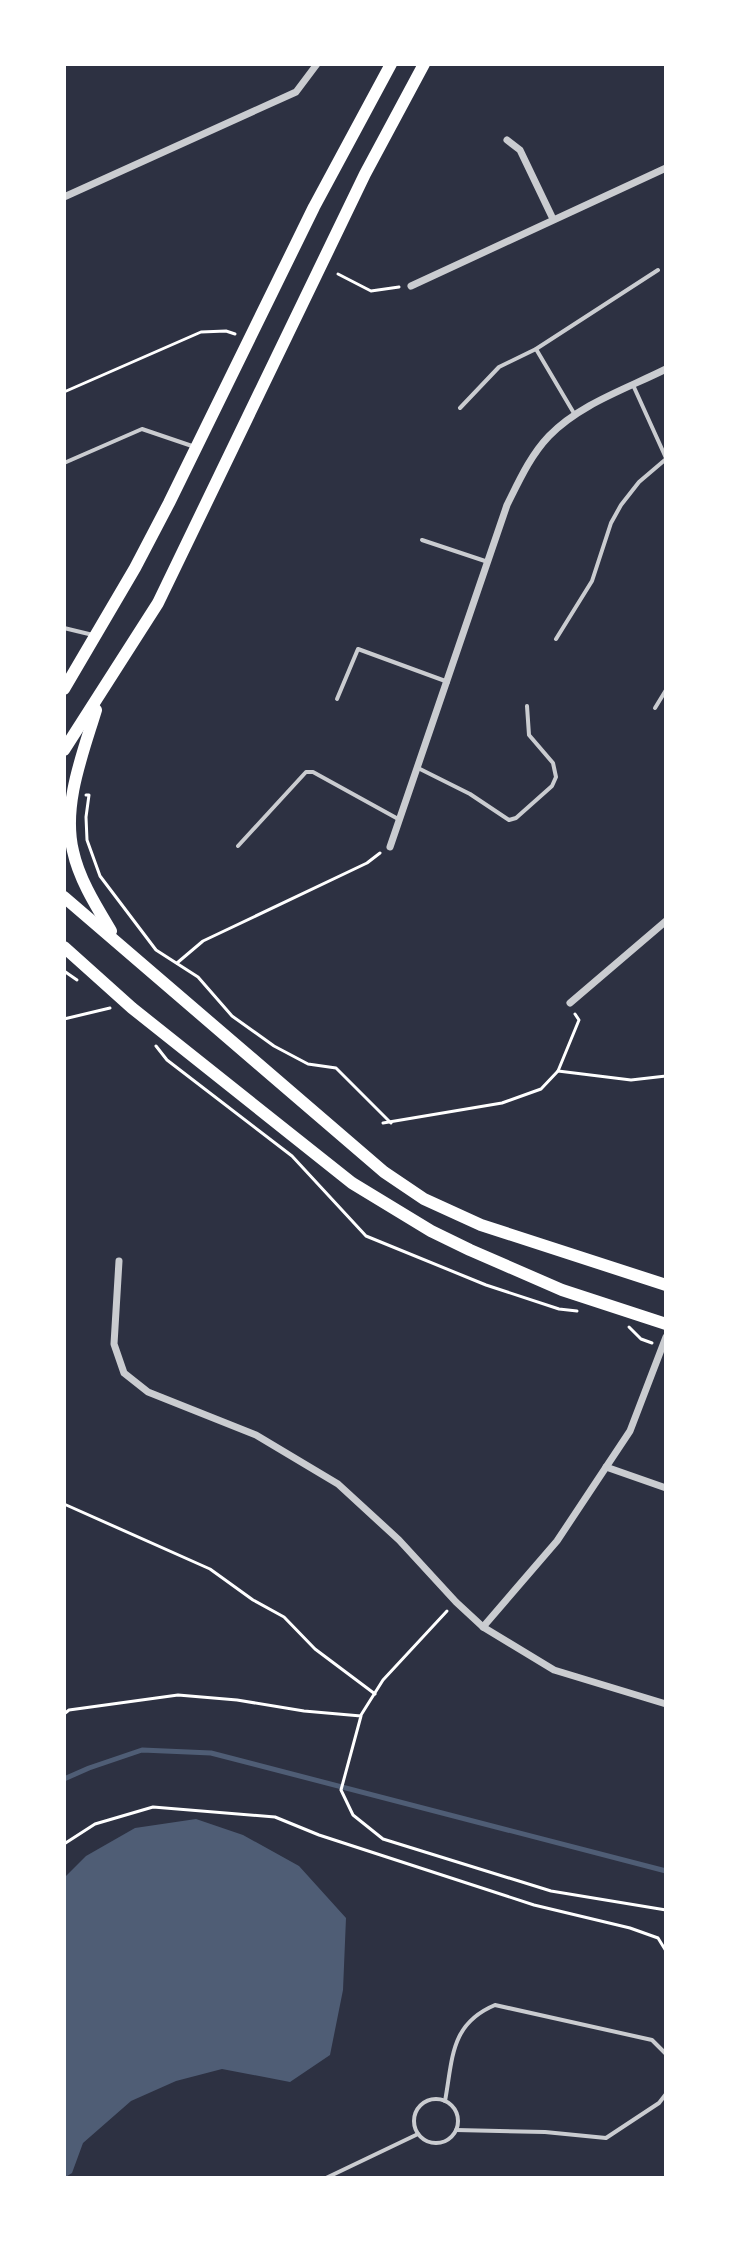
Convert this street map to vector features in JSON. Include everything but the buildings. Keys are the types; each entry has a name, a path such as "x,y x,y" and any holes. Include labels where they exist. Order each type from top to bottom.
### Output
{"main road":[{"path":"64,689 142,555 314,207 391,64"},
{"path":"64,750 158,603 365,174 424,64"},
{"path":"101,695 77,771 70,815 73,853 87,889 116,940"},
{"path":"64,897 384,1172 424,1199 481,1225 666,1285"},
{"path":"64,947 132,1008 352,1183 431,1231 470,1250 562,1290 666,1324"}],"street":[{"path":"64,197 296,92 317,64"},
{"path":"507,140 520,150 553,219"},
{"path":"411,286 666,168"},
{"path":"390,847 507,505 525,469 550,436 575,415 666,369"},
{"path":"570,1003 666,921"},
{"path":"119,1261 114,1344 124,1373 148,1392 256,1435 338,1484 399,1540 483,1627 554,1670 666,1704"},
{"path":"483,1627 557,1541 630,1431 666,1337"},
{"path":"606,1467 666,1488"}],"lane":[{"path":"460,408 499,367 536,349 658,270"},
{"path":"536,349 575,415"},
{"path":"556,639 592,581 611,523 621,505 639,482 666,458 633,385"},
{"path":"64,463 137,430 196,447"},
{"path":"422,540 488,562"},
{"path":"64,628 97,635"},
{"path":"337,699 358,649 448,682"},
{"path":"655,708 666,690"},
{"path":"418,768 470,794 501,817 509,820 516,818 543,795 556,777 553,763 529,735 527,706"},
{"path":"238,846 306,772 313,772 400,820"},
{"path":"445,2101 457,2037 476,2013 495,2005 652,2040 666,2054"},
{"path":"456,2130 545,2132 606,2138 659,2103 666,2094"},
{"path":"434,2099 445,2101 454,2109 458,2119 456,2130 448,2139 438,2143 426,2141 418,2134 414,2123 416,2112 423,2103 434,2099"},
{"path":"326,2178 418,2134"}],"path":[{"path":"338,274 371,291 411,286"},
{"path":"64,392 201,332 226,331 250,340"},
{"path":"74,793 89,795 87,840 100,876 156,950 198,977 232,1016 274,1046 308,1064 336,1068 391,1123"},
{"path":"176,963 203,941 367,863 390,847"},
{"path":"383,1123 502,1103 541,1089 558,1071 579,1020 570,1003"},
{"path":"64,1019 117,1007"},
{"path":"558,1071 631,1080 666,1076"},
{"path":"64,1504 210,1569 253,1600 284,1617 315,1649 375,1694"},
{"path":"456,1602 383,1680 361,1716 341,1790 353,1815 383,1839 551,1891 666,1910"},
{"path":"64,1714 69,1710 178,1695 361,1716"},
{"path":"64,1844 95,1824 153,1807 275,1817 319,1835 534,1905 630,1928 658,1938 666,1951"}],"water":[{"path":"196,1819 243,1835 299,1866 346,1918 343,1990 330,2055 290,2082 222,2069 176,2081 131,2101 83,2143 72,2173 64,2178 64,1878 86,1856 135,1828"}],"waterway":[{"path":"64,1779 142,1750 211,1753 666,1871"}]}
